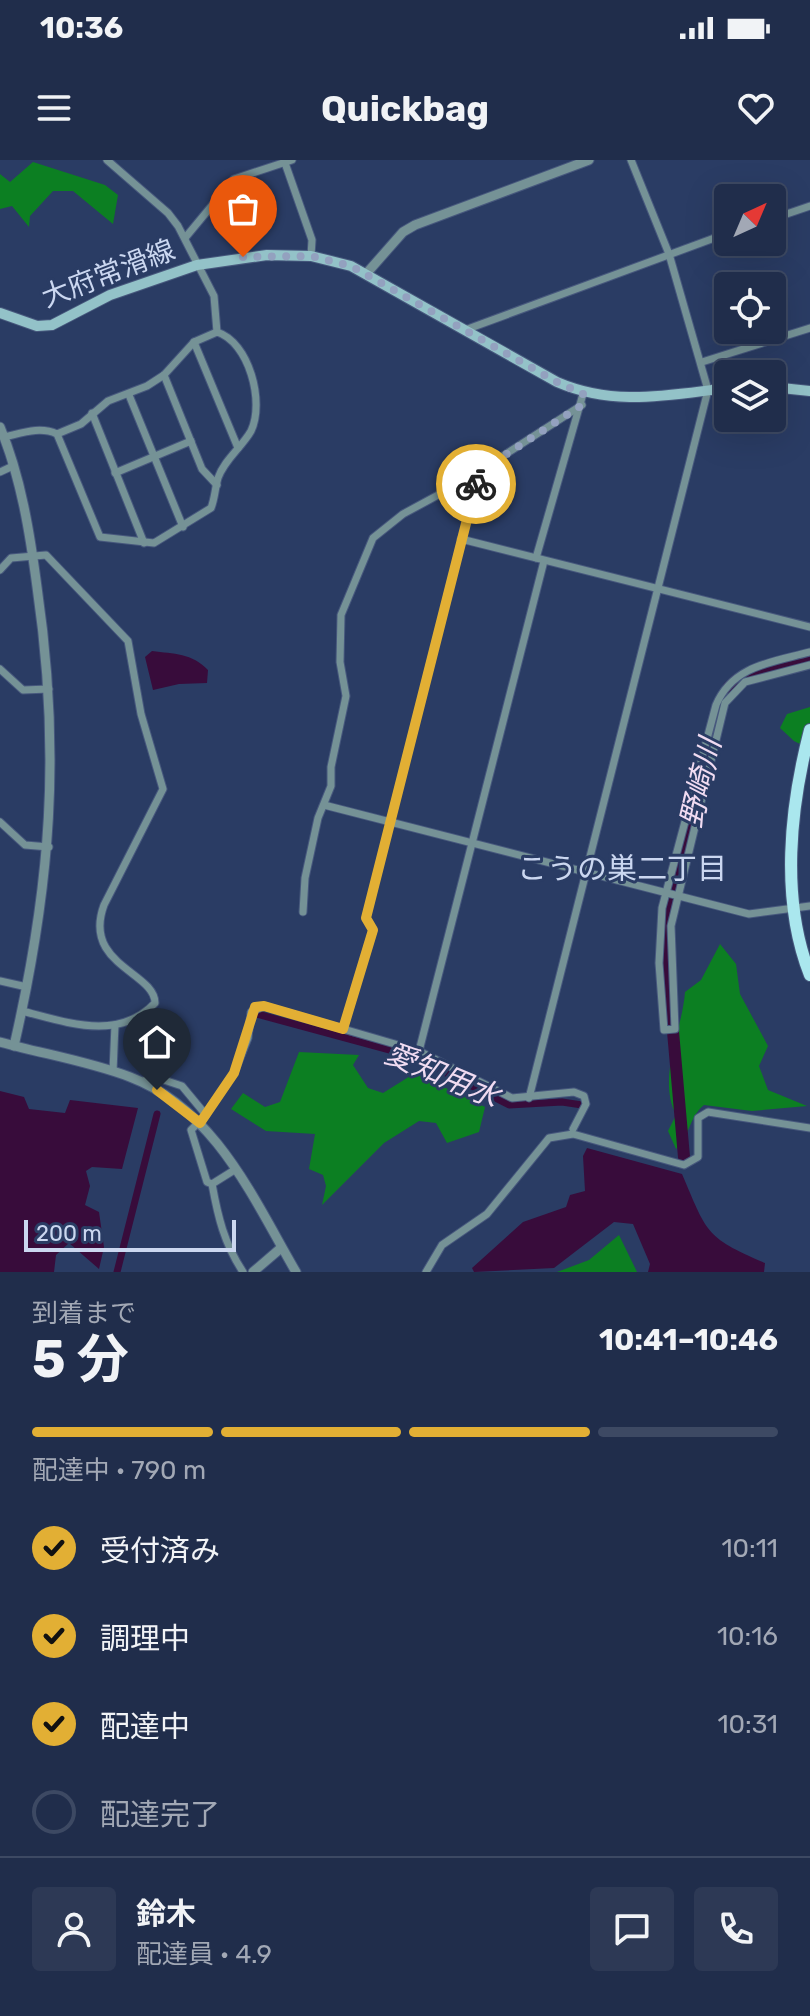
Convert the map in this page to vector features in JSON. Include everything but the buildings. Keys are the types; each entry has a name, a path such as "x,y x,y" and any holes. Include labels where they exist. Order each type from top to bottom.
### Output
{"main road":[{"name":"大府常滑線","path":"0,313 37,326 52,325 110,295 197,265 267,255 311,256 366,274 582,399 618,400 714,389"},
{"path":"786,388 810,391"},
{"path":"810,730 795,796 791,845 796,906 810,975"}],"street":[{"path":"107,160 168,213 185,238 214,296 217,332"},
{"path":"366,274 403,232 415,225 589,160"},
{"path":"529,1098 708,390 669,254 631,160"},
{"path":"185,238 234,179 289,161 312,240 311,256"},
{"path":"786,214 810,206"},
{"path":"465,330 714,238"},
{"path":"702,362 810,328"},
{"path":"14,1046 27,987 49,847 52,756 49,689 32,554 13,466 2,432 49,430 57,434 100,537 154,543 211,508 218,476 255,420 252,377 237,346 227,335 217,332 194,342 164,375 129,395 108,401 81,424 57,434"},
{"path":"194,342 238,448"},
{"path":"164,375 202,469 217,485"},
{"path":"129,395 183,527"},
{"path":"303,912 305,878 331,786 331,767 346,696 340,662 341,615 373,538 403,514 479,472 582,399"},
{"path":"419,1051 473,845 540,560 582,399"},
{"path":"92,413 144,543"},
{"path":"115,473 191,441"},
{"path":"0,472 13,466"},
{"path":"343,1029 373,930 366,918 479,472"},
{"path":"461,539 810,627"},
{"path":"0,570 11,558 46,555 128,641 141,714 162,782 161,798 100,915 99,931 106,949 155,997 150,1009 115,1025 88,1027 22,1011"},
{"path":"810,652 751,668 734,678 719,696 667,893 659,938 664,1030 675,1029 670,939 678,895 725,703 745,682 810,665"},
{"path":"0,669 23,690 49,689"},
{"path":"795,796 810,798"},
{"path":"324,805 749,914 810,906"},
{"path":"0,822 25,845 49,847"},
{"path":"0,981 27,987"},
{"path":"212,1184 207,1182 191,1130 234,1073 255,1007 264,1006 419,1051 505,1095 529,1098 574,1092 584,1096 586,1104 573,1129"},
{"path":"113,1071 115,1025"},
{"path":"0,1042 113,1071 143,1082 200,1121"},
{"path":"143,1082 152,1076 176,1081 200,1121 236,1169 296,1272"},
{"path":"426,1272 442,1245 487,1214 549,1138 557,1134 573,1134 684,1165 698,1157 698,1118 708,1112 810,1128"},
{"path":"212,1184 236,1169"},
{"path":"212,1184 224,1240 243,1272"},
{"path":"253,1272 281,1248"}],"green space":[{"path":"33,162 105,185 118,195 113,224 73,191 53,191 30,216 29,227 12,206 0,209 0,174 10,182"},
{"path":"810,707 810,749 794,741 780,728 787,714"},
{"path":"720,944 736,964 740,994 768,1046 759,1066 768,1090 807,1106 752,1111 704,1105 676,1149 668,1131 676,1115 669,1085 685,992 701,980"},
{"path":"299,1052 359,1055 353,1065 368,1088 383,1093 415,1073 485,1107 479,1132 447,1143 436,1123 419,1121 384,1143 322,1205 326,1186 323,1175 309,1169 315,1134 266,1131 231,1109 243,1093 265,1107 280,1102"},
{"path":"619,1235 637,1272 557,1272 589,1260"}],"shaded area":[{"path":"152,651 196,660 208,670 207,683 179,684 153,690 145,657"},
{"path":"0,1091 24,1097 29,1109 65,1113 70,1100 138,1108 122,1169 92,1167 86,1171 90,1186 85,1205 99,1212 104,1247 99,1269 69,1243 56,1255 54,1272 0,1272"},
{"path":"587,1148 682,1174 710,1230 730,1246 765,1263 764,1272 648,1272 650,1264 633,1224 614,1222 554,1268 474,1272 472,1268 523,1222 566,1207 570,1195 585,1191 583,1156"}],"waterway":[{"name":"野崎川","path":"684,1157 665,940 668,912 720,705 729,687 738,679 810,657"},
{"name":"愛知用水","path":"257,1014 412,1056 509,1105 562,1102 582,1105"},
{"name":"愛知用水","path":"117,1272 157,1114"}],"way so far":[{"path":"243,257 280,254 311,256 351,266 583,394 582,405 541,428 479,472 476,484"}],"district":[{"name":"こうの巣二丁目","path":"622,869"}],"route":[{"path":"157,1090 200,1123 234,1073 248,1038 249,1019 255,1007 264,1006 343,1029 373,930 366,918 476,484"}]}
